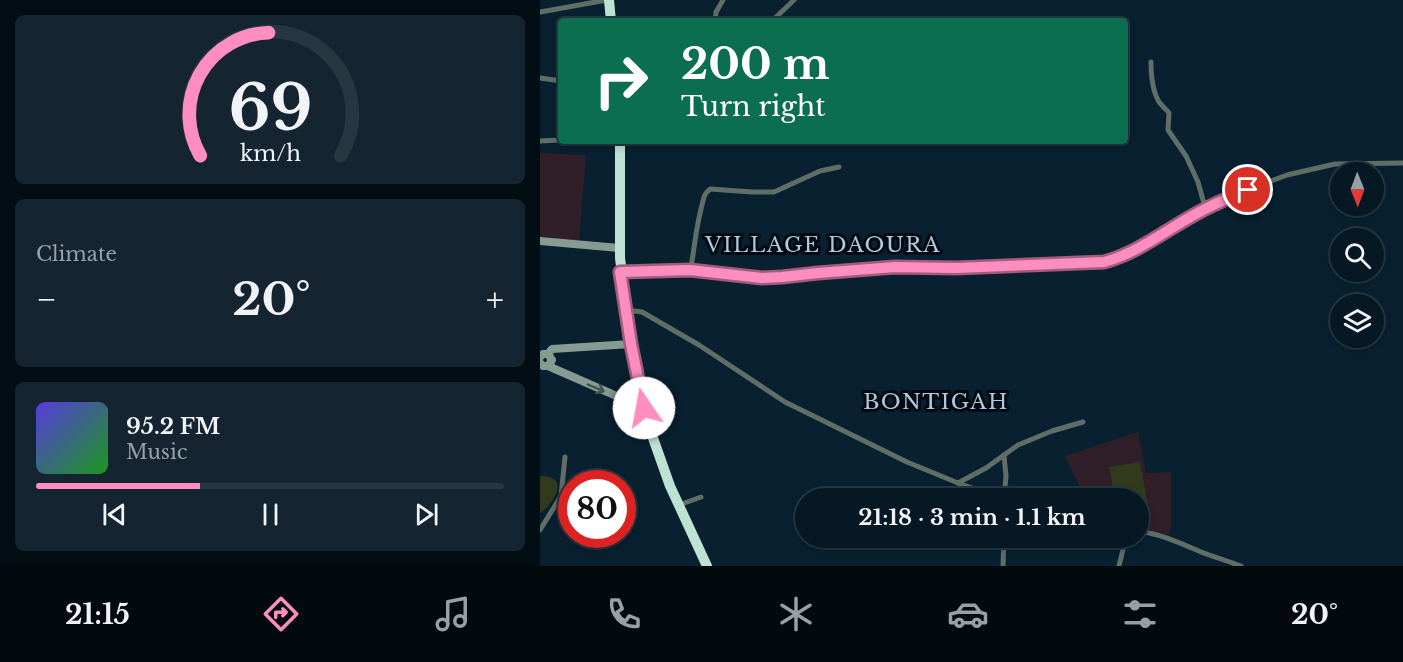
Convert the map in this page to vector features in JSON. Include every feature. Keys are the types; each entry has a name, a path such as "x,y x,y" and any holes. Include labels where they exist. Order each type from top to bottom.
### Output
{"highway":[{"path":"608,0 611,18"},
{"path":"620,144 620,272 644,408 662,465 707,566"}],"main road":[{"path":"540,241 619,248"},
{"path":"544,365 552,360 543,355 552,349 631,344"},
{"path":"544,365 644,408"}],"street":[{"path":"540,12 608,0"},
{"path":"715,18 723,0"},
{"path":"775,18 794,0"},
{"path":"1151,62 1151,78 1155,94 1169,114 1168,130 1186,156 1207,208"},
{"path":"540,78 558,81"},
{"path":"540,141 558,140"},
{"path":"620,272 690,270 762,278 895,267 956,268 1104,262 1117,259 1133,251 1228,197 1287,175 1335,164 1403,163"},
{"path":"690,270 694,259 696,231 706,192 710,189 774,192 820,171 839,167"},
{"path":"626,310 642,312 699,345 785,402 876,447 972,488"},
{"path":"958,483 986,468 1018,445 1068,425 1083,422"},
{"path":"1004,455 1005,488"},
{"path":"540,530 561,496 565,458"},
{"path":"679,505 701,497"},
{"path":"1149,532 1241,566"},
{"path":"1003,566 1004,548"},
{"path":"1119,566 1123,548"}],"shaded area":[{"path":"540,153 586,155 579,242 540,239"},
{"path":"1138,432 1146,473 1171,472 1169,535 1149,530 1149,488 1080,488 1065,456"}],"green space":[{"path":"1140,462 1145,488 1113,488 1109,467"},
{"path":"540,477 551,478 558,486 550,504 540,513"}],"district":[{"name":"VILLAGE DAOURA","path":"823,245"},
{"name":"BONTIGAH","path":"936,402"}],"route":[{"path":"644,408 620,272 690,270 762,278 895,267 956,268 1104,262 1117,259 1204,209 1248,190"}]}
